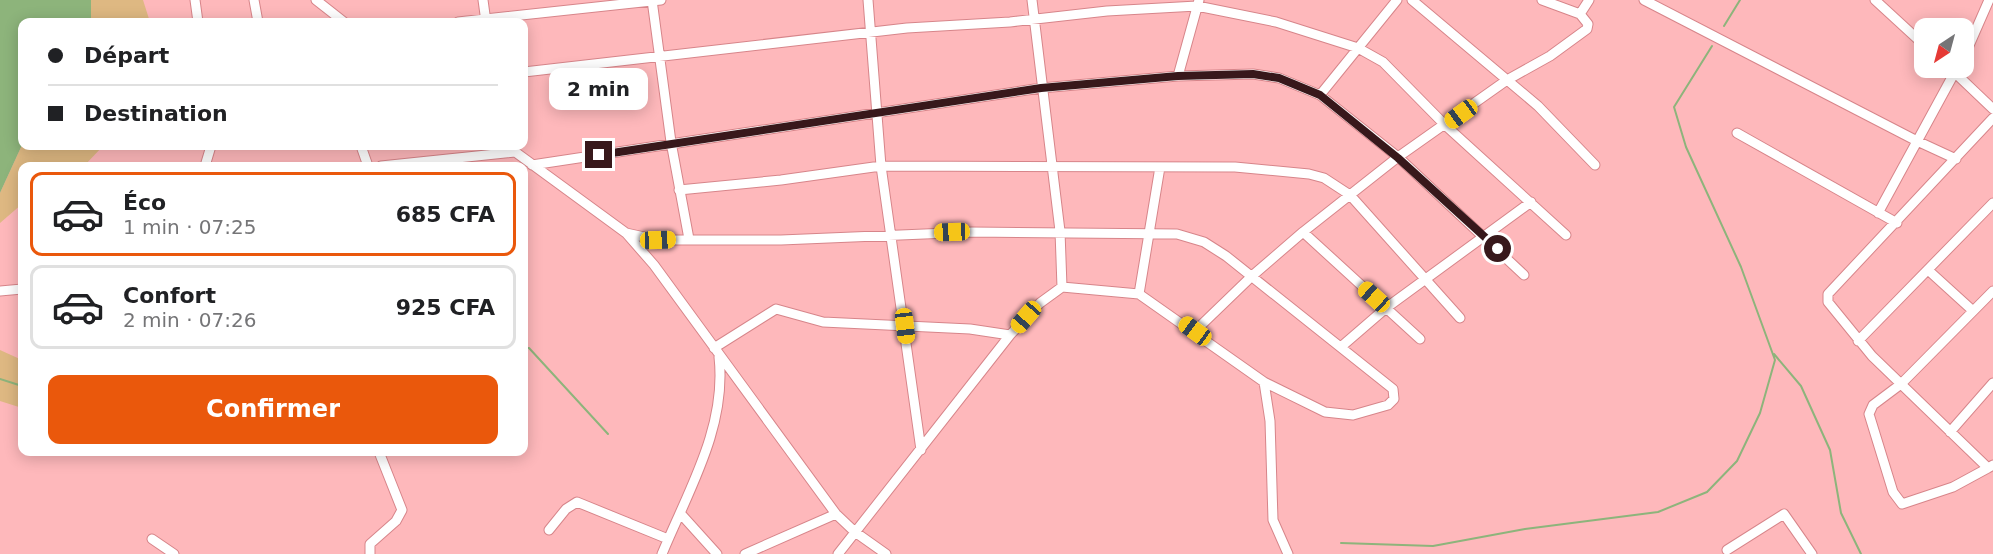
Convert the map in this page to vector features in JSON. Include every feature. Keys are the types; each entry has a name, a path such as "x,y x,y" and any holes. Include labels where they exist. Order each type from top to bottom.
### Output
{"street":[{"path":"195,0 197,18"},
{"path":"254,0 257,18"},
{"path":"316,0 339,18"},
{"path":"483,0 486,18"},
{"path":"510,18 655,0 658,55 689,239"},
{"path":"868,0 881,166 921,450"},
{"path":"1032,0 1060,231 1062,287"},
{"path":"1320,95 1396,0"},
{"path":"1412,0 1565,131 1595,165"},
{"path":"1195,331 1252,276 1303,232 1398,158 1507,80 1550,56 1587,30 1585,18 1542,0"},
{"path":"1580,15 1589,0"},
{"path":"1644,0 1956,159"},
{"path":"1875,0 1914,36"},
{"path":"1974,34 1989,0"},
{"path":"1178,76 1198,3"},
{"path":"528,71 907,28 1010,22 1033,17 1198,3 1276,22 1358,48 1383,62 1445,125 1566,236"},
{"path":"532,165 671,142 1041,88 1178,76 1253,74 1279,78 1320,95 1398,158 1524,275"},
{"path":"1878,213 1948,78"},
{"path":"1962,78 1993,109"},
{"path":"1993,118 1897,224 1828,294 1828,302 1858,341 1901,384 1950,432 1991,467 1920,500 1906,504 1898,501 1869,414 1873,405 1901,384 1993,291"},
{"path":"1737,133 1897,224"},
{"path":"428,162 505,150"},
{"path":"512,150 626,234 654,266 836,514 855,532 886,554"},
{"path":"679,190 781,180 881,166 1160,166 1281,169 1324,178 1350,195 1460,318"},
{"path":"1139,294 1147,232 1160,166"},
{"path":"1342,346 1386,308 1531,202"},
{"path":"1858,341 1993,203"},
{"path":"626,234 658,240 781,240 891,234 1060,231 1176,234 1204,242 1252,276 1393,389 1394,399 1391,402 1361,413 1336,415 1263,382 1195,331 1139,294 1062,287 1040,303 1010,335 838,554"},
{"path":"1303,232 1420,339"},
{"path":"1928,270 1972,310"},
{"path":"0,291 18,289"},
{"path":"716,351 776,309 823,322 994,331 1010,335"},
{"path":"662,554 713,430 720,406 716,351"},
{"path":"1263,382 1270,421 1273,520 1288,554"},
{"path":"1950,432 1993,383"},
{"path":"370,554 370,544 396,521 402,510 381,456"},
{"path":"549,530 566,509 577,502 668,539"},
{"path":"680,513 717,554"},
{"path":"745,554 836,514"},
{"path":"1727,550 1784,514 1812,554"},
{"path":"152,538 174,554"}],"shaded area":[{"path":"0,0 91,0 91,18 18,18 20,150 0,193"},
{"path":"91,0 143,0 149,18 91,18"},
{"path":"20,150 99,150 88,162 18,162 18,207 0,223 0,193"},
{"path":"0,350 18,358 18,407 0,401"}],"waterway":[{"path":"1724,26 1740,0"},
{"path":"1341,543 1433,546 1525,529 1658,512 1707,492 1737,461 1760,413 1775,360 1741,267 1686,147 1674,107 1712,46"},
{"path":"528,348 608,434"},
{"path":"1774,354 1801,386 1830,450 1841,513 1861,554"},
{"path":"0,379 18,385"}],"route":[{"path":"599,155 671,142 1041,88 1178,76 1253,74 1298,83 1320,95 1398,158 1498,249"}]}
